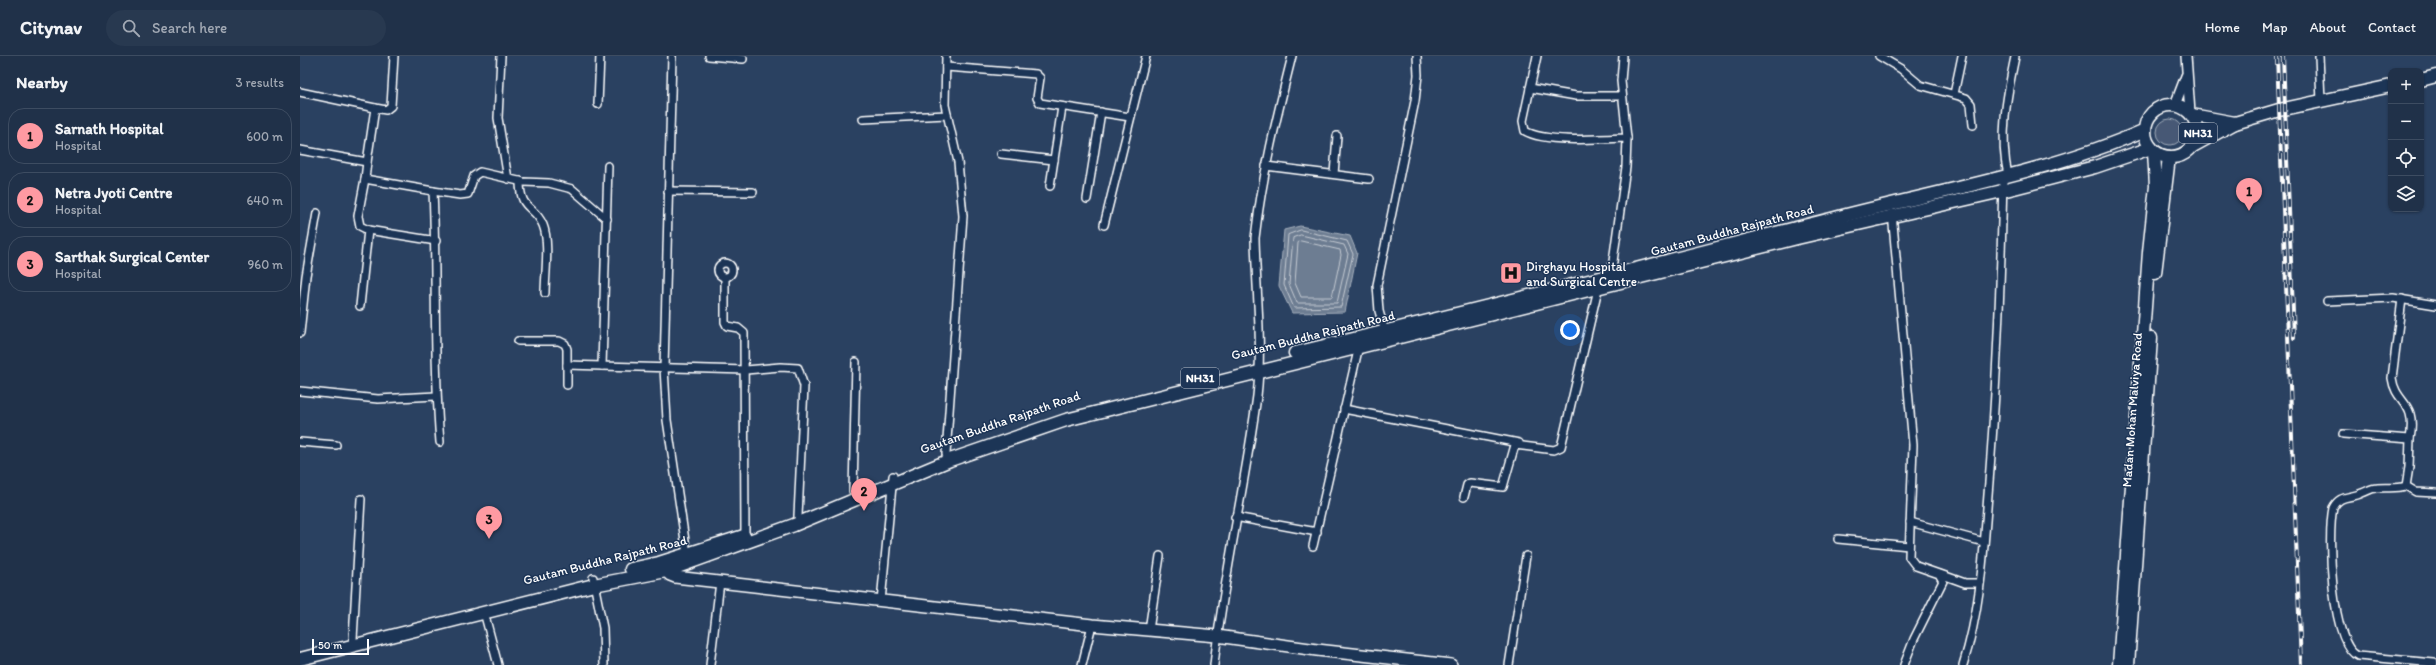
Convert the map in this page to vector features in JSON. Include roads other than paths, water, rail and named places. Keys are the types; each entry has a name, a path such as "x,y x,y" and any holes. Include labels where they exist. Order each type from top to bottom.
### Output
{"highway":[{"path":"2424,79 2436,76"},
{"name":"NH31","path":"1360,343 1598,289 1797,238 1891,210 2002,191 2095,167 2153,150 2169,157 2185,154 2193,146 2235,123 2279,110 2388,87"},
{"name":"NH31","path":"2145,130 2153,112 2166,105 2175,105 2191,114 2235,123"},
{"name":"NH31","path":"2191,114 2198,127 2193,146"},
{"name":"Gautam Buddha Rajpath Road","path":"300,652 594,581 663,567 687,554 745,536 798,516 853,491 893,479 946,454 1044,419 1259,366 1360,343 1385,332 1610,276 1891,210 2113,143 2145,130"},
{"path":"2119,665 2148,252 2156,186 2153,150 2148,143 2145,130"},
{"name":"Madan Mohan Malviya Road","path":"2128,665 2154,277 2169,157"},
{"name":"NH31","path":"663,567 788,528 893,479 1059,422 1259,366"},
{"name":"NH31","path":"300,659 484,612 594,581"}],"main road":[{"path":"663,567 675,577 1092,625 1217,636 1317,650 1451,665"}],"street":[{"path":"300,92 386,110 391,106 394,56"},
{"path":"501,56 498,118 508,179"},
{"path":"598,104 600,56"},
{"path":"672,56 664,368 667,420 687,554"},
{"path":"709,56 743,60"},
{"path":"946,56 947,115 958,162 963,216 946,454"},
{"path":"1104,225 1146,56"},
{"path":"1214,665 1235,517 1257,395 1259,366 1254,238 1266,166 1292,56"},
{"path":"1385,332 1379,311 1377,285 1415,101 1418,75 1417,56"},
{"path":"1537,56 1523,121 1525,131 1529,133 1570,139 1627,138"},
{"path":"1610,276 1625,180 1627,138 1620,71 1623,56"},
{"path":"1879,56 1900,69 1920,85 1954,94 1969,100 1973,125"},
{"path":"1954,94 1962,56"},
{"path":"2186,56 2191,114"},
{"path":"2319,56 2321,101"},
{"path":"1963,665 1973,633 1984,542 1998,368 2002,191 2005,176 2004,143 2008,89 2015,57"},
{"path":"946,67 1038,75 1040,78 1038,102 1130,117"},
{"path":"2175,105 2187,72"},
{"path":"1530,88 1576,96 1622,96"},
{"path":"1050,186 1062,107"},
{"path":"375,108 358,222 360,226 368,230 436,241"},
{"path":"1087,199 1101,112"},
{"path":"863,119 947,115"},
{"path":"1334,174 1337,136"},
{"path":"300,150 368,162"},
{"path":"1001,154 1054,160"},
{"path":"602,366 608,166"},
{"path":"1266,166 1369,178"},
{"path":"365,179 460,195 468,194 474,176 480,172 520,181 549,183 572,189 607,219"},
{"path":"520,181 520,198 542,224 545,234 545,293"},
{"path":"433,191 436,241 436,396 440,442"},
{"path":"668,191 753,192"},
{"path":"1891,210 1913,445 1909,546 1911,563 1965,583 1980,583"},
{"path":"300,333 303,275 318,213"},
{"path":"360,306 368,230"},
{"path":"725,278 727,326 738,328 744,333 746,370 745,536"},
{"path":"1344,409 1554,450 1560,447 1598,289"},
{"path":"2327,301 2375,298 2402,299 2436,305"},
{"path":"2402,299 2392,378 2395,389 2410,410 2412,424 2406,486"},
{"path":"518,341 562,342 566,346 567,385"},
{"path":"1313,546 1360,343"},
{"path":"853,491 856,362"},
{"path":"567,365 746,370 792,366 798,368 801,372 804,386 798,516"},
{"path":"300,391 378,399 436,396"},
{"path":"2343,434 2410,439"},
{"path":"300,442 336,444"},
{"path":"1464,497 1467,485 1470,483 1503,488 1513,447 1520,444"},
{"path":"881,601 893,479"},
{"path":"2434,663 2358,656 2348,649 2340,629 2331,572 2332,508 2336,502 2344,497 2358,495 2376,488 2406,486 2416,492 2436,493"},
{"path":"353,639 361,499"},
{"path":"1235,517 1317,532"},
{"path":"1910,522 1984,542"},
{"path":"1838,539 1909,546"},
{"path":"1149,630 1160,556"},
{"path":"1509,665 1526,556"},
{"path":"1904,665 1919,629 1941,589 1943,581 1940,574"},
{"path":"594,581 603,628 604,665"},
{"path":"710,665 720,582"},
{"path":"484,612 498,665"},
{"path":"1082,665 1092,625"}],"water":[{"path":"1300,226 1350,236 1357,253 1345,312 1292,313 1279,286 1284,230"}],"railway":[{"path":"2277,56 2301,665"},
{"path":"2283,56 2294,338"}],"place":[{"name":"Sarnath Hospital","path":"2249,211"},
{"name":"Dirghayu Hospital and Surgical Centre","path":"1511,273"},
{"name":"Netra Jyoti Centre","path":"864,511"},
{"name":"Sarthak Surgical Center","path":"489,539"}]}
